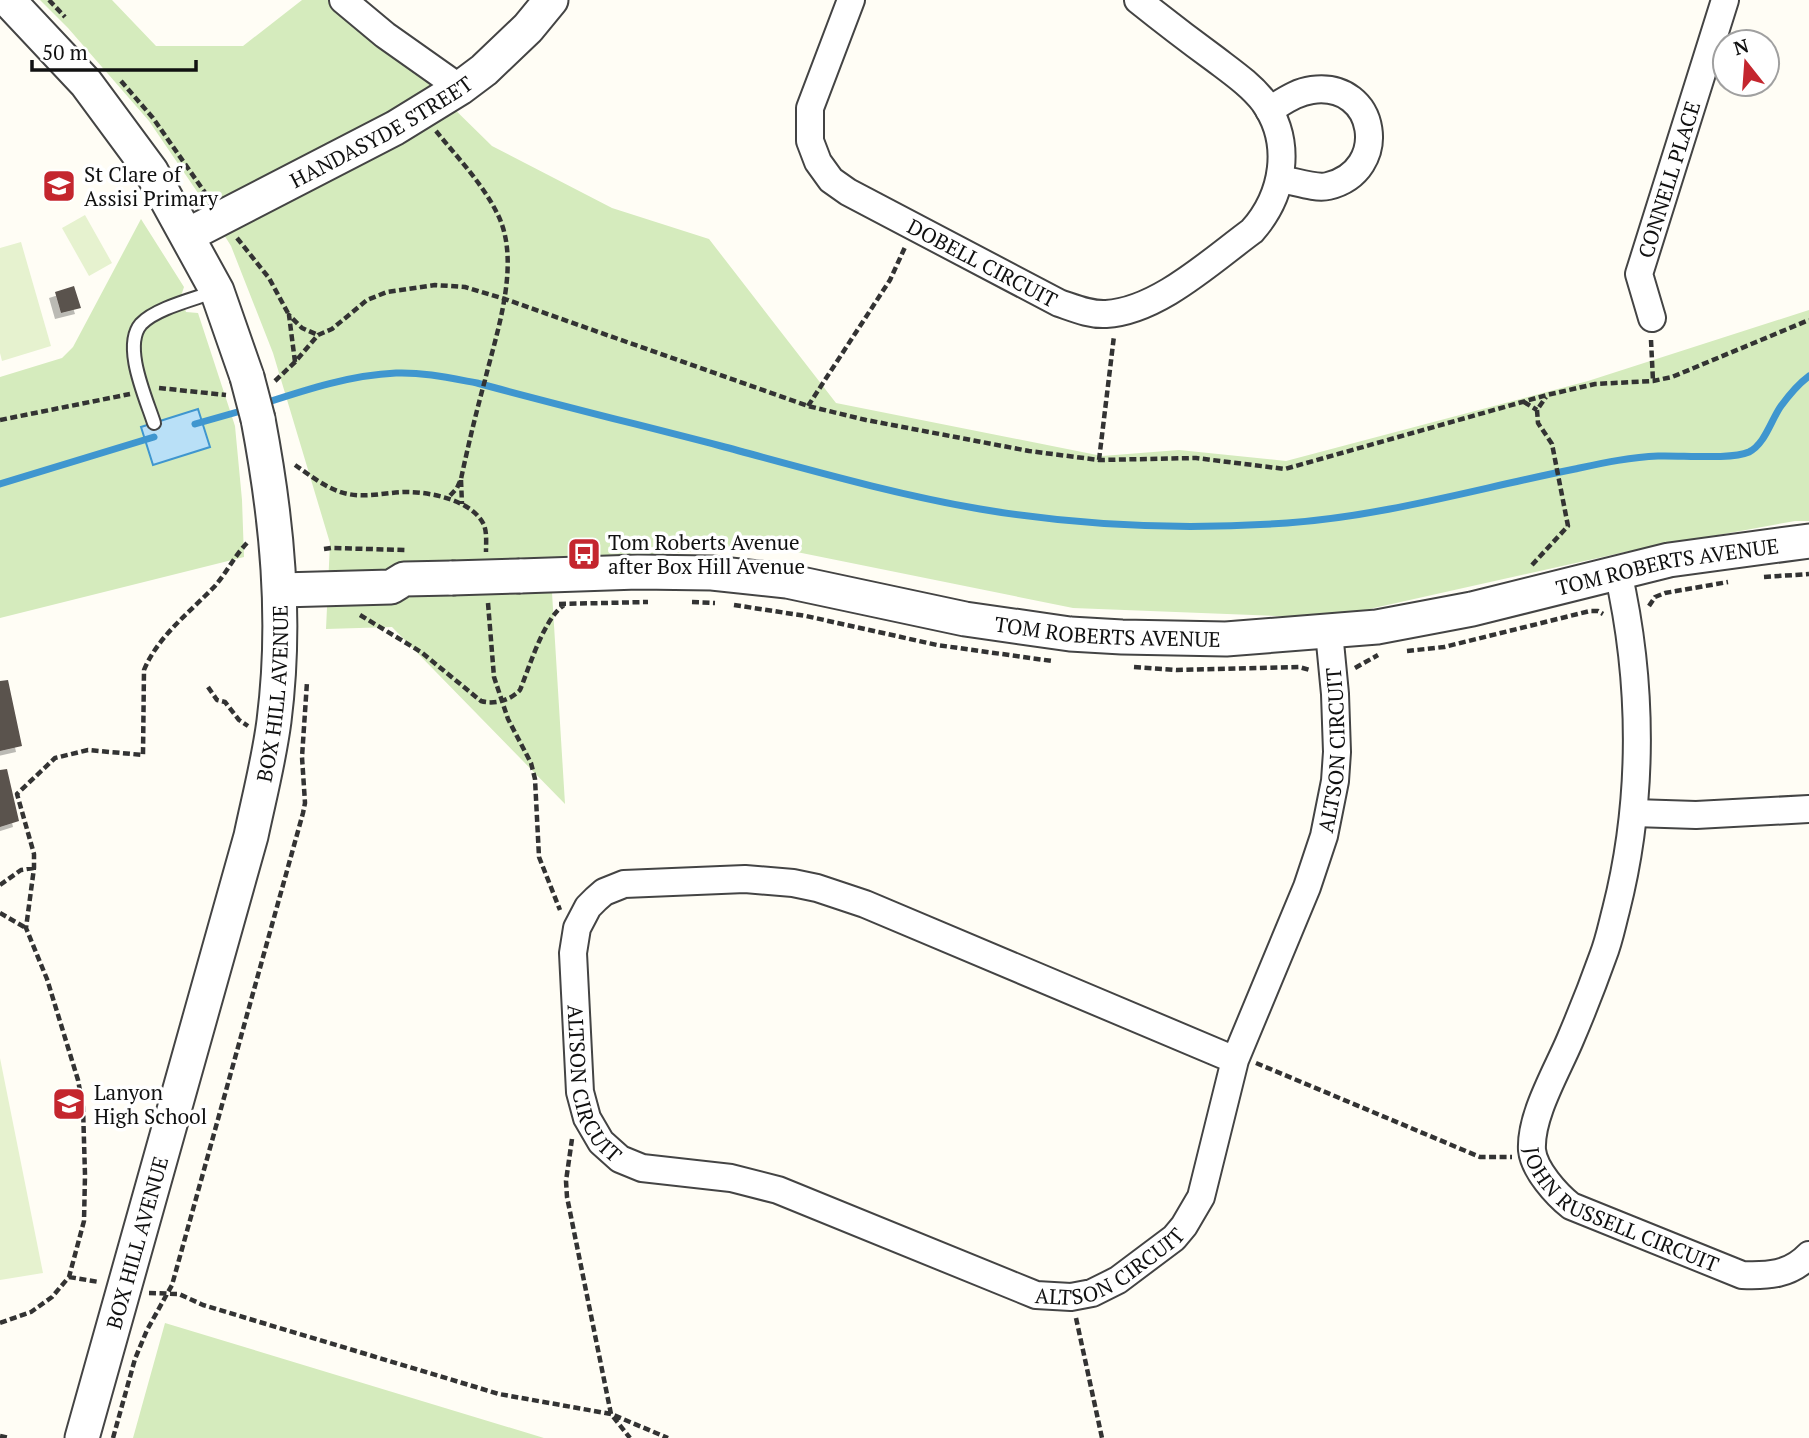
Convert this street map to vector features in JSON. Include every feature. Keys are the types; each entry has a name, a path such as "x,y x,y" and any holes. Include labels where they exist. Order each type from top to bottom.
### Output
{"street":[{"name":"BOX HILL AVENUE","path":"8,0 109,111 151,171 217,290 258,419 270,480 280,581 280,641 274,721 251,836 110,1284 82,1438"},
{"path":"343,0 385,35 460,88"},
{"name":"HANDASYDE STREET","path":"188,235 396,128 460,88 484,70 528,28 551,0"},
{"name":"DOBELL CIRCUIT","path":"851,0 810,108 810,141 818,162 831,180 848,192 1059,303 1089,313 1135,310 1162,296 1252,231 1276,194 1280,179 1282,151 1269,110 1244,81 1138,0"},
{"name":"CONNELL PLACE","path":"1652,318 1639,274 1726,0"},
{"path":"1269,110 1297,94 1326,89 1353,98 1364,112 1370,129 1367,157 1358,170 1339,182 1326,187 1280,179"},
{"name":"TOM ROBERTS AVENUE","path":"280,581 391,587 410,566 453,578 638,572 712,573 787,581 965,619 1070,634 1122,638 1226,639 1377,627 1472,610 1669,560 1809,541"},
{"name":"JOHN RUSSELL CIRCUIT","path":"1618,572 1631,645 1635,693 1637,753 1634,813 1623,883 1605,951 1581,1016 1536,1119 1532,1152 1554,1193 1571,1206 1742,1275 1780,1274 1809,1255"},
{"name":"ALTSON CIRCUIT","path":"1235,1059 865,904 793,883 744,878 624,884 604,892 588,907 577,928 573,953 580,1092 587,1118 601,1142 620,1159 642,1168 732,1178 778,1190 1036,1296 1071,1297 1092,1293 1118,1280 1174,1238 1201,1197 1235,1059 1307,887 1324,836 1335,781 1337,752 1329,632"},
{"path":"1634,813 1696,815 1809,809"}],"lane":[{"path":"154,423 134,361 134,338 141,324 161,312 217,290"}],"path":[{"path":"429,122 477,182 497,213 506,249 505,299 461,479 447,499"},
{"path":"808,406 890,280 915,227"},
{"path":"0,420 160,388 225,395 249,384 276,380 318,335 332,329 367,300 387,292 445,286 465,287 505,299 808,406 866,420 1029,451 1099,460 1196,458 1285,469 1547,395 1595,384 1653,381 1672,377 1809,320"},
{"path":"1099,460 1115,324 1114,313"},
{"path":"295,362 289,315 302,328 318,335"},
{"path":"1652,318 1650,348 1653,381"},
{"path":"1523,574 1568,526 1552,444 1538,423 1537,410 1547,395"},
{"path":"1524,402 1537,410"},
{"path":"295,465 321,483 346,494 373,496 408,492 430,494 462,504 478,514 485,528 486,554"},
{"path":"461,479 462,504"},
{"path":"0,1323 31,1312 52,1297 69,1277 84,1221 83,1107 69,1045 47,979 26,928 34,854 17,794 55,758 88,750 143,755 144,670 149,657 217,583 249,541"},
{"path":"324,549 402,550 410,566"},
{"path":"488,592 494,677 508,719 531,763 535,779 539,857 561,914"},
{"path":"363,608 351,610 421,652 481,701 489,704 514,697 520,690 546,628 564,605"},
{"path":"113,1438 135,1359 175,1272 303,813 305,803 302,757 308,689 306,676"},
{"path":"0,885 21,870 34,868"},
{"path":"0,914 26,928"},
{"path":"1235,1059 1247,1059 1480,1157 1508,1158 1532,1152"},
{"path":"574,1127 566,1181 567,1198 611,1414 630,1438"},
{"path":"69,1277 153,1294 179,1294 203,1305 499,1394 611,1414 668,1438"},
{"path":"1071,1297 1102,1438"},
{"path":"0,1436 9,1438"}],"green space":[{"path":"40,0 112,0 156,46 243,46 302,0 343,0 492,146 612,208 709,239 836,403 1102,456 1179,450 1286,461 1588,381 1809,310 1809,521 1795,521 1625,552 1329,618 1073,608 772,547 550,560 565,804 392,627 326,629 330,543 273,353 231,246 149,121"},
{"path":"85,215 112,263 89,276 62,228"},
{"path":"141,219 184,287 181,296 186,312 198,313 235,426 244,557 0,618 0,377 62,358 73,347"},
{"path":"21,242 51,346 2,361 0,248"},
{"path":"0,1058 43,1273 0,1280"},
{"path":"165,1323 544,1438 133,1438"}],"water":[{"path":"198,409 210,447 153,465 141,427"}],"building":[{"path":"74,286 81,308 61,313 55,292"},
{"path":"8,680 22,746 0,751 0,681"},
{"path":"7,769 19,821 0,827 0,770"}],"waterway":[{"path":"262,404 345,380 379,374 426,374 477,383 947,503 1018,515 1094,523 1210,526 1287,523 1360,514 1627,459 1658,456 1718,457 1749,452 1759,443 1781,406 1809,376"},
{"path":"195,424 248,409"},
{"path":"0,484 154,437"}],"place":[{"name":"St Clare of Assisi Primary","path":"59,186"},
{"name":"Tom Roberts Avenue after Box Hill Avenue","path":"584,554"},
{"name":"Lanyon High School","path":"69,1104"}]}
